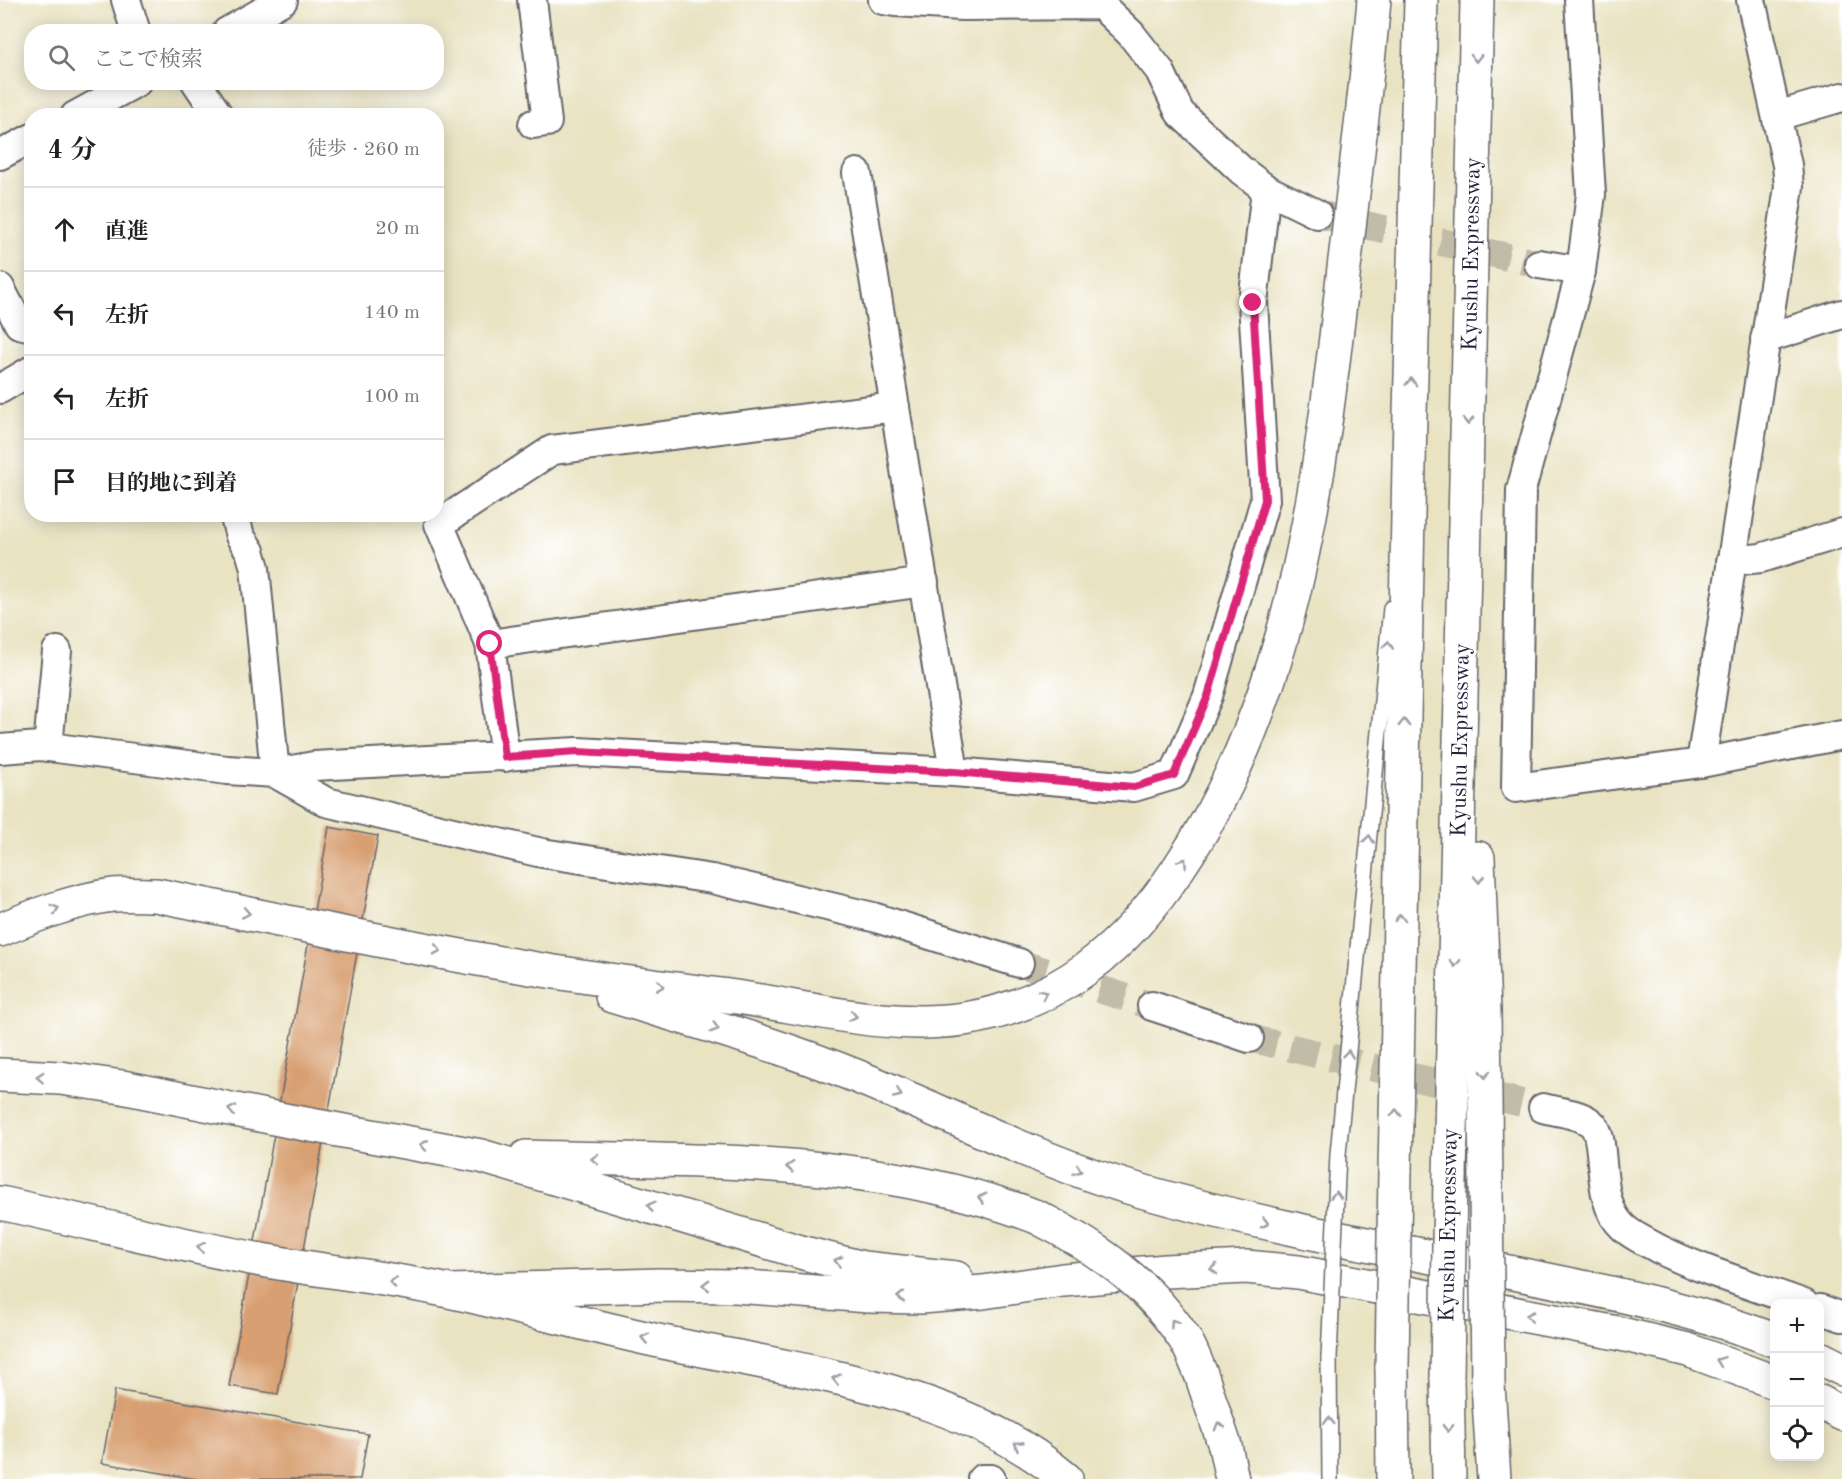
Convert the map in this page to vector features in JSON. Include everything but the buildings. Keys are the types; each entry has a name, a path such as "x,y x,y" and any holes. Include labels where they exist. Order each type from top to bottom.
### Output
{"highway":[{"path":"0,930 73,903 114,895 156,895 519,966 868,1019 918,1022 963,1019 1006,1010 1044,994 1081,972 1113,949 1141,920 1193,847 1244,749 1267,688 1305,538 1335,351 1374,0"},
{"path":"1393,1479 1395,1172 1410,414 1421,0"},
{"name":"Kyushu Expressway","path":"1449,1479 1447,1378 1450,1177 1477,0"},
{"path":"1466,505 1483,999 1488,1384 1494,1479"},
{"path":"519,966 799,1054 1079,1171 1142,1192 1274,1225 1625,1295 1689,1311 1770,1339"},
{"path":"0,1075 60,1078 122,1088 481,1156 804,1253 863,1268 982,1280 1063,1280"},
{"path":"481,1156 751,1164 824,1170 890,1178 951,1190 996,1201 1037,1217 1074,1236 1107,1258 1141,1286 1168,1315 1187,1343 1201,1374 1225,1446 1232,1479"},
{"path":"0,1203 264,1260 450,1291 650,1339 856,1383 913,1398 960,1415 1009,1438 1066,1479"},
{"path":"450,1291 660,1285 735,1286 869,1296 921,1297 983,1292 1063,1280 1246,1267 1298,1272 1617,1333 1688,1350 1770,1381"},
{"path":"1824,1360 1842,1369"},
{"path":"1824,1404 1842,1414"}],"street":[{"path":"126,0 134,24"},
{"path":"241,24 283,0"},
{"path":"532,0 547,122 533,124"},
{"path":"883,0 962,6 1114,2 1131,34 1160,71 1180,113 1242,171 1266,189 1317,214"},
{"path":"1579,0 1591,194 1581,271 1521,490 1516,788 1701,763 1842,735"},
{"path":"1701,763 1789,187 1787,165 1751,0"},
{"path":"90,108 122,90"},
{"path":"201,90 214,108"},
{"path":"1777,116 1842,97"},
{"path":"0,154 24,142"},
{"path":"857,173 954,772"},
{"path":"0,749 48,747 227,770 275,773 314,766 578,752 954,772 1134,787 1174,775 1208,696 1265,500 1253,303 1266,189"},
{"path":"1539,264 1581,271"},
{"path":"0,288 19,324 24,325"},
{"path":"1765,339 1842,314"},
{"path":"0,389 24,375"},
{"path":"444,521 552,450 895,407"},
{"path":"236,522 240,536 250,551 255,568 275,773"},
{"path":"442,522 439,524 490,644 505,757"},
{"path":"1731,561 1761,558 1842,533"},
{"path":"490,644 924,582"},
{"path":"48,747 57,651"},
{"path":"275,773 326,802 542,853 712,879 873,917 1019,963"},
{"path":"1152,1006 1249,1038"},
{"path":"1544,1108 1582,1118 1593,1124 1598,1136 1605,1197 1612,1217 1625,1229 1680,1259 1790,1299"},
{"path":"1824,1310 1842,1317"},
{"path":"982,1479 991,1479"}],"lane":[{"path":"1330,1479 1329,1358 1338,1154 1410,414"}],"tunnel":[{"path":"1317,214 1539,264"},
{"path":"1019,963 1152,1006"},
{"path":"1249,1038 1543,1108"}],"route":[{"path":"490,644 505,757 578,752 954,772 1134,787 1174,775 1208,696 1265,500 1253,303"}]}
